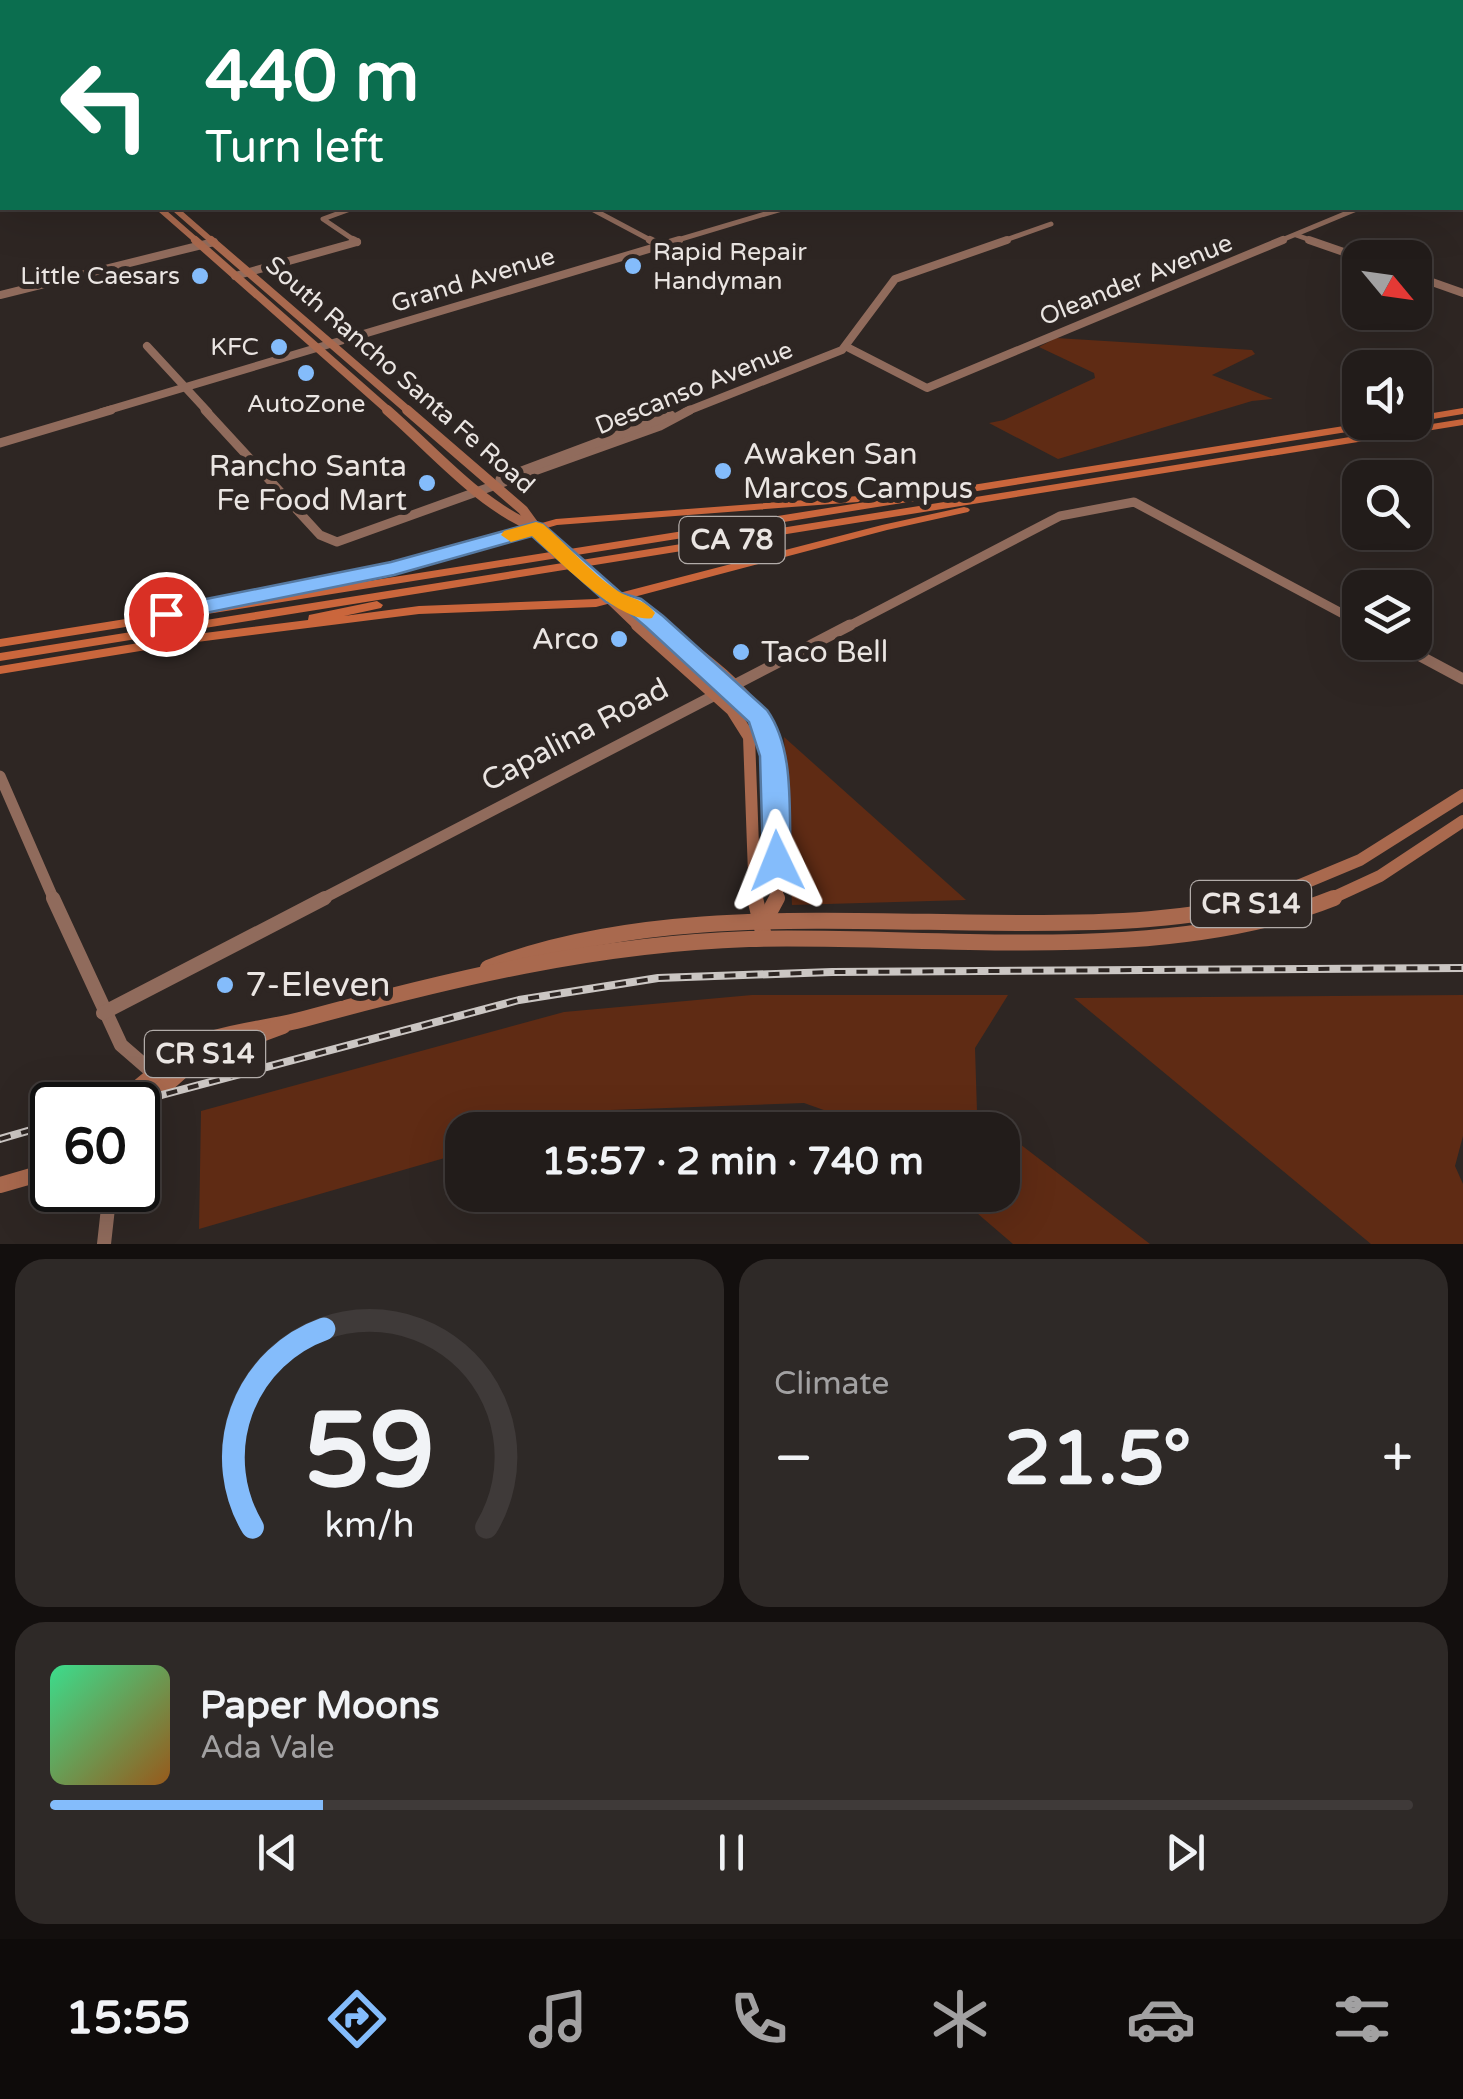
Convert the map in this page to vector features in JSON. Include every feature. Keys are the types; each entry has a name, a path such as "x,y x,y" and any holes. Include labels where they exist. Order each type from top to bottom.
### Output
{"highway":[{"path":"1432,417 1463,412"},
{"name":"CA 78","path":"0,657 1463,422"},
{"name":"CA 78","path":"0,644 1342,430"},
{"path":"181,640 418,610 596,603 886,526 1116,478"},
{"path":"94,629 394,568 556,522 941,494"},
{"path":"0,670 318,617 550,569"}],"main road":[{"name":"South Rancho Santa Fe Road","path":"160,210 478,490 518,522 536,528"},
{"name":"South Rancho Santa Fe Road","path":"176,210 494,484 523,510 536,528"},
{"path":"350,376 374,380"},
{"path":"536,528 614,598 628,618 767,728 773,756 777,898 763,933"},
{"path":"721,690 743,723 752,750 754,894 763,933"},
{"name":"CR S14","path":"141,1082 197,1045 265,1024 286,1024 470,975 614,948 763,933 1160,920 1250,904 1288,893 1360,862 1463,795"},
{"name":"CR S14","path":"763,933 1013,940 1156,938 1271,919 1328,900 1378,877 1463,821"},
{"name":"CR S14","path":"160,1090 192,1061 262,1038 286,1024"},
{"path":"0,1185 30,1176"}],"street":[{"path":"235,276 357,242 323,217 346,210"},
{"path":"594,210 660,245"},
{"name":"Grand Avenue","path":"0,444 778,210"},
{"name":"Oleander Avenue","path":"847,347 927,388 1353,210"},
{"path":"847,347 884,287 896,278 1051,224"},
{"path":"1296,235 1342,251"},
{"path":"0,295 214,242"},
{"path":"1432,282 1463,292"},
{"path":"147,346 185,388"},
{"name":"Descanso Avenue","path":"185,388 320,535 331,541 346,540 660,426 682,413 847,347"},
{"name":"Capalina Road","path":"103,1013 1060,516 1134,502 1342,613"},
{"path":"1428,660 1463,679"},
{"path":"0,776 103,1013 121,1045 152,1071"},
{"path":"104,1244 108,1212"}],"shaded area":[{"path":"1056,338 1252,350 1255,354 1212,375 1273,399 1252,401 1058,459 989,423 1004,420 1095,378 1094,373 1039,347"},
{"path":"784,737 966,900 792,905"},
{"path":"752,995 1008,995 975,1048 977,1112 829,1112 804,1103 604,1112 445,1112 445,1158 199,1229 201,1111 564,1012"},
{"path":"1463,995 1463,1136 1455,1166 1463,1184 1463,1244 1371,1244 1074,998"},
{"path":"1020,1144 1150,1244 1013,1244 976,1212 1020,1212"}],"railway":[{"path":"160,1095 519,1000 658,978 832,972 1463,968"},
{"path":"0,1139 30,1130"}],"slow traffic":[{"path":"511,535 536,528 614,598 633,604 644,613"}],"place":[{"name":"Rapid Repair Handyman","path":"633,266"},
{"name":"Little Caesars","path":"200,276"},
{"name":"KFC","path":"279,347"},
{"name":"AutoZone","path":"306,373"},
{"name":"Awaken San Marcos Campus","path":"723,471"},
{"name":"Rancho Santa Fe Food Mart","path":"427,483"},
{"name":"Arco","path":"619,639"},
{"name":"Taco Bell","path":"741,652"},
{"name":"7-Eleven","path":"225,985"}],"route":[{"path":"166,614 394,568 536,528 614,598 633,604 704,663 748,704 767,728 773,756 777,861"}]}
